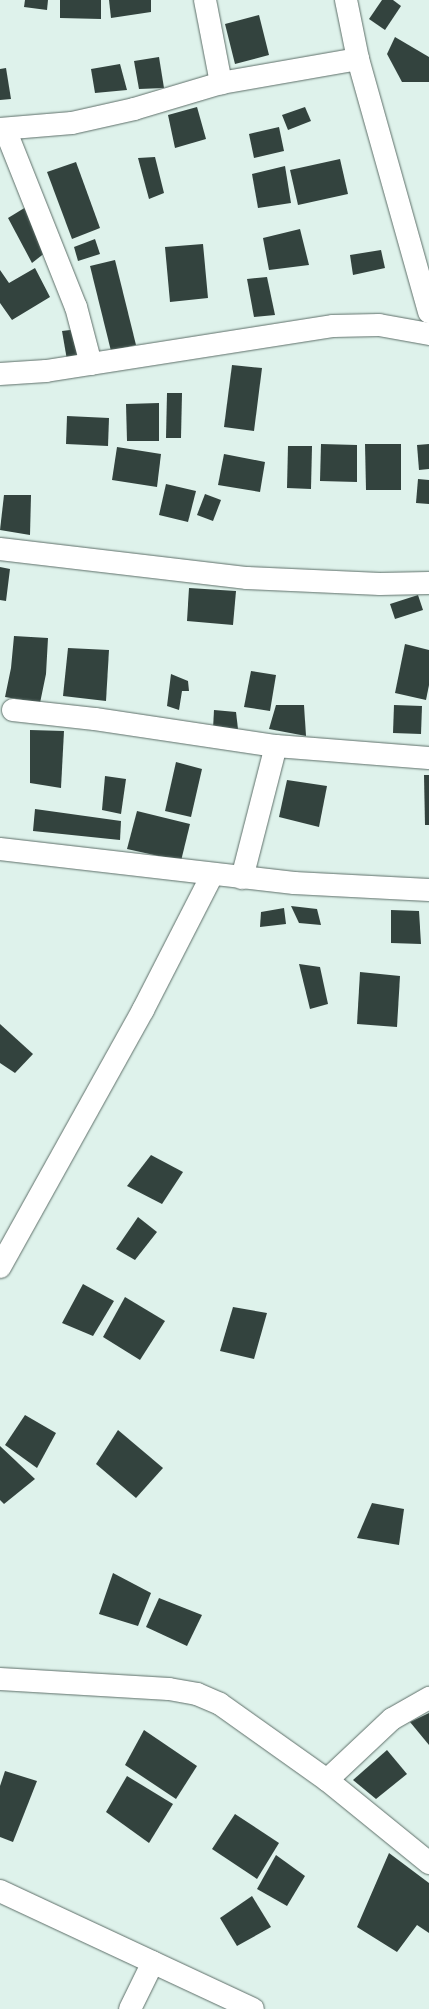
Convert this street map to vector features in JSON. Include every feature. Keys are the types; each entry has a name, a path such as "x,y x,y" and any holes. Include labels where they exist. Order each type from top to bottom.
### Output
{"street":[{"path":"205,0 221,83"},
{"path":"346,0 358,59 429,312"},
{"path":"90,364 74,300 3,129 72,123 134,109 221,83 358,59"},
{"path":"0,374 90,364 345,325 379,325 429,334"},
{"path":"0,549 247,578 380,584 429,583"},
{"path":"13,710 95,719 276,746 429,758"},
{"path":"242,878 276,746"},
{"path":"0,849 212,875 294,883 429,890"},
{"path":"0,1267 143,1010 212,875"},
{"path":"0,1680 136,1686 196,1694 240,1716 327,1780 429,1863"},
{"path":"327,1780 392,1718 429,1698"},
{"path":"0,1891 253,2009"},
{"path":"130,2009 153,1962"}],"building":[{"path":"25,0 48,0 47,10 24,7"},
{"path":"60,0 101,0 101,19 60,18"},
{"path":"109,0 151,0 151,12 111,18"},
{"path":"382,0 393,0 401,6 385,30 369,19"},
{"path":"259,15 269,55 235,64 225,24"},
{"path":"395,37 429,57 429,82 402,82 387,54"},
{"path":"159,57 164,88 139,89 134,61"},
{"path":"120,64 127,90 95,93 91,69"},
{"path":"6,68 11,99 0,100 0,69"},
{"path":"197,107 206,139 175,148 168,115"},
{"path":"305,107 311,121 288,130 282,115"},
{"path":"279,127 284,151 254,158 249,134"},
{"path":"155,157 164,193 149,199 138,158"},
{"path":"340,159 348,194 298,205 290,170"},
{"path":"76,162 100,228 72,239 47,172"},
{"path":"285,166 291,203 258,208 252,174"},
{"path":"26,207 46,252 32,263 8,218"},
{"path":"300,229 309,265 269,270 263,238"},
{"path":"95,239 100,254 78,261 74,247"},
{"path":"203,244 208,298 170,302 165,247"},
{"path":"381,250 385,268 353,275 350,255"},
{"path":"115,260 136,345 111,351 90,266"},
{"path":"35,268 50,297 12,320 0,303 0,270 9,283"},
{"path":"267,277 275,315 254,317 247,279"},
{"path":"78,329 82,358 67,360 62,331"},
{"path":"232,365 262,368 254,431 224,427"},
{"path":"167,393 182,393 181,438 166,438"},
{"path":"159,403 159,441 127,441 126,404"},
{"path":"67,416 109,418 108,446 66,444"},
{"path":"321,444 357,445 357,482 320,481"},
{"path":"365,444 401,444 401,490 366,490"},
{"path":"429,444 429,469 419,470 417,445"},
{"path":"288,446 312,446 311,489 287,488"},
{"path":"117,447 161,454 157,487 112,480"},
{"path":"224,454 265,462 260,492 218,485"},
{"path":"418,479 429,480 429,504 416,503"},
{"path":"166,484 196,491 188,522 159,515"},
{"path":"205,494 221,500 213,521 197,515"},
{"path":"4,495 31,495 30,535 0,530"},
{"path":"0,567 10,569 6,601 0,600"},
{"path":"189,588 236,591 233,625 187,621"},
{"path":"418,595 423,610 395,619 390,604"},
{"path":"14,636 48,638 46,674 40,703 5,697 11,668"},
{"path":"405,644 429,650 429,685 426,700 395,693"},
{"path":"68,648 109,650 106,701 63,696"},
{"path":"251,671 276,675 270,711 244,707"},
{"path":"171,674 188,681 189,691 182,691 179,710 167,706"},
{"path":"276,705 304,705 306,736 269,729"},
{"path":"394,705 422,706 421,734 393,733"},
{"path":"214,710 236,712 238,729 213,729"},
{"path":"30,730 64,731 61,788 30,783"},
{"path":"176,762 202,769 191,817 165,811"},
{"path":"424,775 429,775 429,825 425,825"},
{"path":"105,776 126,779 121,814 102,810"},
{"path":"287,780 327,786 319,827 279,817"},
{"path":"35,809 121,821 120,840 33,831"},
{"path":"137,811 190,824 181,861 127,849"},
{"path":"291,906 317,909 321,925 299,923"},
{"path":"284,908 286,924 260,927 261,912"},
{"path":"391,910 419,911 421,944 391,943"},
{"path":"299,964 320,967 328,1004 310,1009"},
{"path":"360,972 400,976 397,1027 357,1024"},
{"path":"0,1024 33,1054 15,1073 0,1063"},
{"path":"151,1155 183,1172 162,1204 127,1186"},
{"path":"138,1217 157,1232 135,1260 116,1249"},
{"path":"83,1284 114,1301 93,1336 62,1323"},
{"path":"125,1297 165,1321 140,1360 103,1337"},
{"path":"233,1307 267,1313 254,1359 220,1351"},
{"path":"25,1415 56,1433 37,1468 5,1445"},
{"path":"118,1430 163,1468 136,1498 96,1464"},
{"path":"0,1446 35,1479 4,1504 0,1500"},
{"path":"372,1503 404,1509 399,1545 357,1538"},
{"path":"113,1573 151,1593 138,1626 99,1614"},
{"path":"159,1598 202,1615 187,1646 146,1627"},
{"path":"429,1713 429,1745 410,1722"},
{"path":"144,1730 197,1766 176,1799 125,1765"},
{"path":"387,1750 407,1774 376,1799 353,1780"},
{"path":"5,1771 37,1781 13,1842 0,1837 0,1786"},
{"path":"127,1776 173,1804 149,1843 106,1812"},
{"path":"235,1814 279,1843 257,1879 212,1849"},
{"path":"389,1853 429,1883 429,1933 417,1925 397,1952 357,1927"},
{"path":"276,1855 305,1876 287,1906 257,1889"},
{"path":"252,1896 271,1927 237,1946 220,1918"}]}
